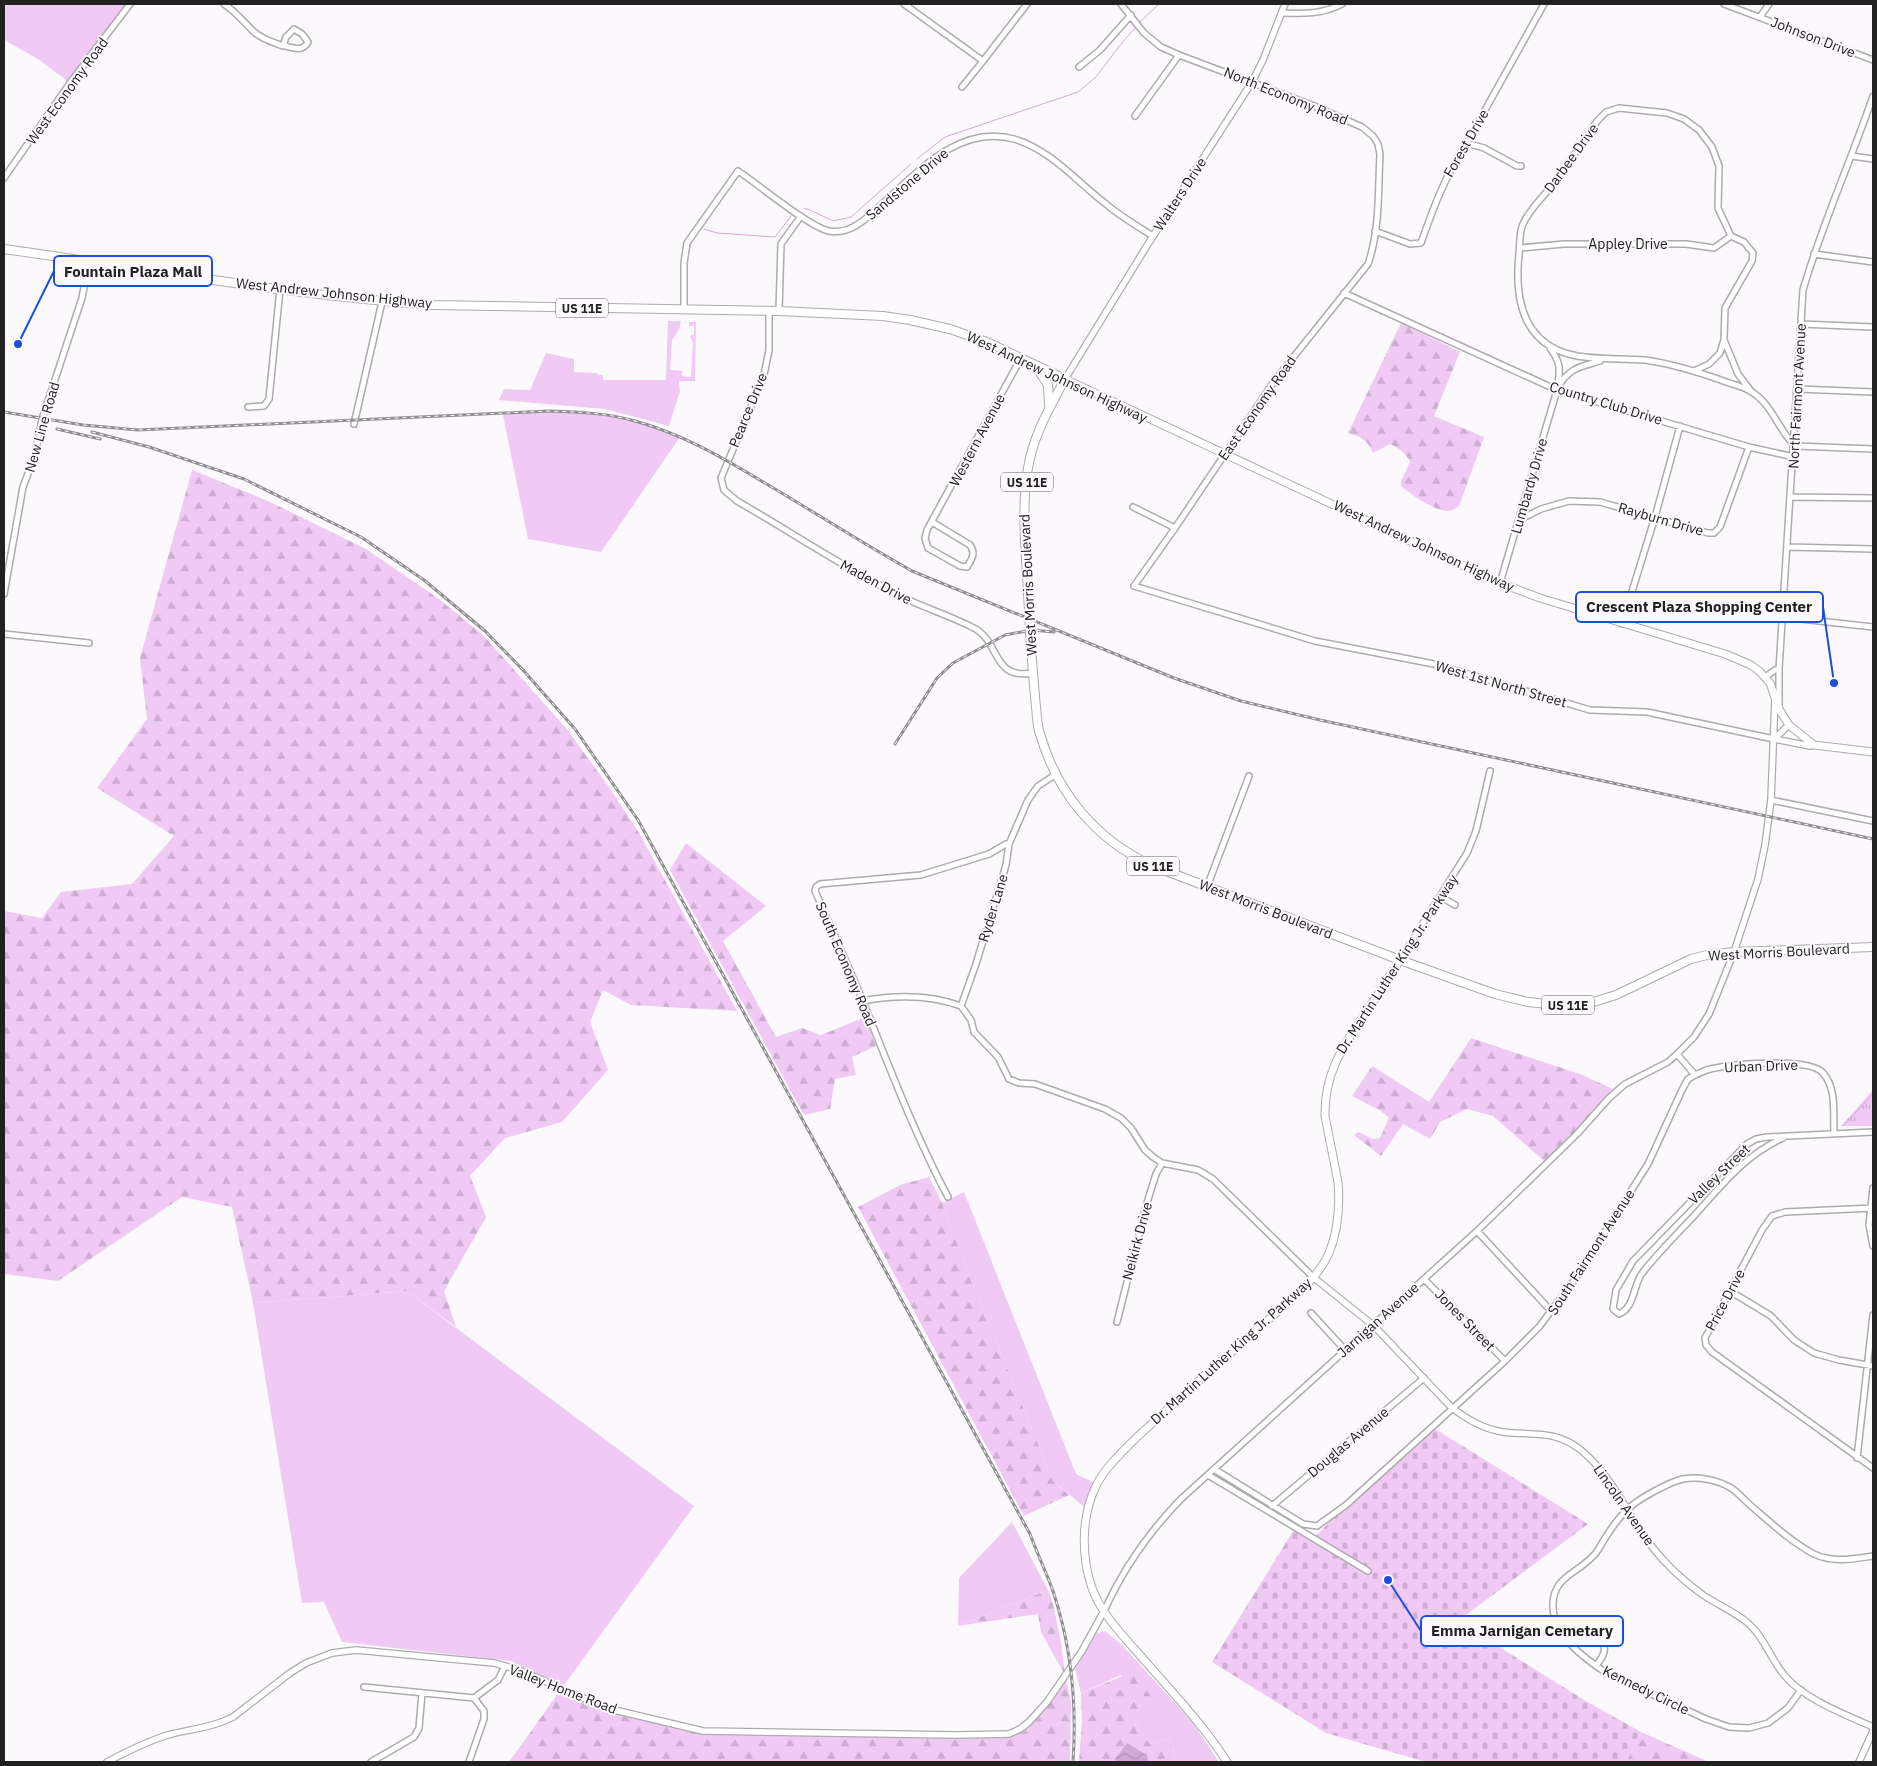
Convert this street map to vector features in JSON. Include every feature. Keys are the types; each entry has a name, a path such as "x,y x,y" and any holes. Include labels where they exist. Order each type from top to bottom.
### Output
{"main road":[{"name":"West Andrew Johnson Highway","path":"4,249 382,302 433,305 779,311 883,316 950,329 987,342 1500,583 1540,598 1751,665 1766,677 1770,683 1779,709 1789,725 1814,745"},
{"path":"1034,364 1048,385 1049,409"},
{"name":"West Morris Boulevard","path":"1065,379 1041,425 1028,467 1024,510 1033,673 1039,732 1055,775 1082,815 1110,841 1138,859 1207,887 1400,960 1495,994 1528,1002 1558,1005 1587,1004 1609,997 1692,959 1707,955 1734,952 1873,947"},
{"name":"West 1st North Street","path":"1814,745 1873,752"},
{"name":"Dr. Martin Luther King Jr. Parkway","path":"1227,1762 1177,1697 1129,1643 1104,1611 1092,1589 1084,1546 1088,1510 1097,1484 1115,1460 1136,1438 1313,1277 1328,1254 1337,1225 1339,1208 1338,1182 1325,1116 1326,1092 1335,1062 1346,1042 1400,960"}],"street":[{"name":"West Economy Road","path":"4,178 70,82 130,4"},
{"path":"224,4 242,17 254,32 270,42 283,46 301,49 308,42 302,34 294,29 286,36 283,46"},
{"path":"904,4 982,61"},
{"path":"962,87 1027,4"},
{"name":"North Economy Road","path":"1121,4 1144,33 1161,46 1179,55 1347,120 1362,127 1373,136 1378,144 1380,154 1375,231"},
{"name":"Walters Drive","path":"1065,379 1153,236 1252,82 1285,4"},
{"path":"1282,13 1306,14 1334,8 1342,4"},
{"name":"Forest Drive","path":"1375,231 1410,244 1421,243 1439,193 1451,167 1466,144 1544,4"},
{"name":"Johnson Drive","path":"1724,4 1873,60"},
{"path":"1760,17 1769,4"},
{"path":"1079,67 1100,50 1131,15"},
{"path":"1135,116 1179,55"},
{"name":"North Fairmont Avenue","path":"1779,709 1803,290 1814,254 1873,96"},
{"name":"Darbee Drive","path":"1694,371 1709,364 1720,353 1724,340 1725,308 1752,261 1753,252 1744,242 1731,236 1718,208 1719,166 1712,147 1699,130 1684,119 1667,113 1618,108 1606,112 1598,120 1550,188 1530,211 1522,227 1518,265 1522,313 1539,340 1550,348 1575,356 1602,360 1645,360 1694,371 1751,391"},
{"name":"Sandstone Drive","path":"684,310 684,263 687,243 738,170 816,225 831,231 850,229 866,220 930,162 955,144 983,136 1000,136 1015,140 1050,158 1068,170 1119,215 1153,236"},
{"path":"1466,144 1484,148 1517,166 1521,166"},
{"path":"1852,156 1873,158"},
{"path":"779,311 781,244 801,216"},
{"name":"East Economy Road","path":"1134,586 1275,380 1368,264 1373,248 1375,231"},
{"name":"Appley Drive","path":"1520,248 1564,244 1686,244 1714,248 1731,236"},
{"path":"1814,254 1873,262"},
{"name":"New Line Road","path":"4,594 23,487 35,455 42,419 82,298 89,261"},
{"path":"248,406 264,406 269,399 280,289"},
{"name":"Country Club Drive","path":"1344,292 1557,390 1748,447 1794,457"},
{"path":"354,424 382,302"},
{"name":"Pearce Drive","path":"720,478 728,457 744,427 764,375 769,350 769,311"},
{"path":"1801,324 1873,327"},
{"name":"Darbee Drive","path":"1724,340 1738,374 1751,391 1772,412 1787,439 1795,446"},
{"path":"1550,348 1558,358 1560,370 1557,390"},
{"name":"Western Avenue","path":"932,522 970,545 973,549 973,556 967,566 960,566 928,548 925,538 932,522 1021,358"},
{"path":"1557,390 1565,376 1574,369 1602,360"},
{"path":"1798,389 1873,392"},
{"name":"Lumbardy Drive","path":"1500,583 1557,390"},
{"path":"1622,624 1655,517 1680,426"},
{"path":"1795,446 1873,449"},
{"name":"Rayburn Drive","path":"1519,520 1541,509 1569,500 1600,502 1708,533 1714,533 1720,527 1748,447"},
{"name":"Maden Drive","path":"720,478 724,490 738,501 862,576 900,596 974,628 988,638 1001,665 1007,670 1024,674 1033,673"},
{"path":"1791,496 1873,498"},
{"path":"1133,507 1175,528"},
{"path":"1787,547 1873,549"},
{"name":"West 1st North Street","path":"1134,586 1315,641 1442,666 1590,710 1648,712 1774,739 1810,746 1814,745"},
{"path":"1783,616 1873,627"},
{"path":"4,634 89,643"},
{"path":"1766,677 1775,670 1780,669"},
{"path":"1695,1075 1677,1054 1694,1037 1708,1014 1734,952 1758,879 1771,800 1775,696"},
{"path":"1774,739 1789,725"},
{"name":"Dr. Martin Luther King Jr. Parkway","path":"1400,960 1467,853 1476,831 1490,771"},
{"name":"Ryder Lane","path":"961,1006 1006,865 1010,844 1028,800 1038,786 1055,775"},
{"path":"1207,887 1249,776"},
{"path":"1771,800 1873,821"},
{"name":"South Economy Road","path":"948,1197 924,1151 882,1054 863,1001 815,891 816,887 820,884 921,875 989,854 1006,844 1010,844"},
{"path":"1441,897 1455,906"},
{"path":"863,1001 904,996 925,998 961,1006 971,1020 974,1032 998,1057 1009,1079 1035,1084 1105,1109 1121,1118 1131,1128 1145,1150 1162,1163 1198,1170 1213,1179 1313,1277"},
{"name":"Jarnigan Avenue","path":"1104,1611 1123,1575 1157,1524 1214,1469 1374,1326 1477,1230 1577,1134 1609,1098 1625,1084 1668,1062 1677,1054"},
{"name":"Urban Drive","path":"1695,1075 1708,1069 1739,1064 1796,1064 1811,1066 1822,1072 1833,1094 1834,1133"},
{"name":"South Fairmont Avenue","path":"1214,1469 1303,1524 1316,1526 1346,1504 1505,1361 1552,1312 1576,1279 1648,1164 1682,1090 1688,1079 1695,1075"},
{"path":"1861,1126 1864,1132"},
{"path":"1787,1136 1873,1132"},
{"name":"Valley Street","path":"1787,1136 1762,1148 1740,1165 1643,1271 1628,1307 1624,1312 1619,1314 1613,1309 1616,1290 1633,1261 1737,1153 1756,1139 1787,1136"},
{"name":"Neikirk Drive","path":"1117,1322 1146,1206 1156,1174 1162,1163"},
{"path":"1873,1188 1869,1225 1873,1246"},
{"name":"Price Drive","path":"1872,1208 1790,1211 1772,1216 1762,1230 1705,1338 1706,1345 1712,1352 1873,1468"},
{"path":"1477,1230 1552,1312"},
{"name":"Lincoln Avenue","path":"1313,1277 1374,1326 1452,1408 1467,1419 1481,1426 1501,1432 1546,1434 1561,1438 1580,1449 1604,1474 1626,1510 1670,1567 1703,1595 1749,1624 1760,1636 1785,1676 1801,1690 1841,1714 1873,1727"},
{"name":"Jones Street","path":"1424,1279 1505,1361"},
{"path":"1730,1291 1771,1316 1794,1340 1814,1353 1839,1360 1871,1365"},
{"path":"1311,1313 1345,1350"},
{"path":"1857,1458 1871,1365 1873,1315"},
{"name":"Douglas Avenue","path":"1272,1506 1424,1378"},
{"path":"1208,1475 1368,1571"},
{"name":"Kennedy Circle","path":"1801,1690 1788,1708 1768,1724 1749,1728 1729,1727 1665,1701 1608,1674 1596,1666 1581,1654 1563,1635 1556,1622 1553,1595 1559,1582 1583,1566 1595,1554 1626,1510 1645,1496 1682,1479 1712,1480 1731,1488 1795,1542 1814,1554 1837,1560 1873,1556"},
{"name":"Valley Home Road","path":"107,1762 159,1738 224,1722 306,1663 332,1653 363,1650 475,1660 505,1666 550,1683 606,1708 703,1731 957,1735 1009,1734 1020,1729 1038,1712 1082,1650 1104,1611"},
{"path":"1563,1635 1573,1631 1587,1632 1595,1635 1602,1641 1605,1646 1604,1654 1596,1666"},
{"path":"364,1687 474,1698 498,1680 505,1666"},
{"path":"371,1762 414,1737 419,1728 422,1693"},
{"path":"469,1762 484,1719 484,1711 474,1698"},
{"path":"1859,1762 1873,1731"}],"green space":[{"path":"4,4 129,4 70,83 38,59 4,40"},
{"path":"668,321 681,321 679,330 672,340 670,370 682,371 682,376 691,377 693,343 690,336 694,334 694,325 689,327 689,322 696,322 695,381 679,381 680,391 669,426 605,409 499,400 504,389 530,390 546,353 574,359 574,372 597,373 598,375 603,375 603,380 666,380"},
{"path":"1401,323 1460,352 1434,416 1484,437 1459,506 1447,511 1430,505 1401,486 1401,481 1410,462 1407,456 1399,449 1390,444 1373,453 1364,440 1348,433"},
{"path":"549,411 616,417 663,430 680,437 601,552 528,539 503,415 513,412"},
{"path":"192,470 268,501 366,549 439,599 484,636 566,728 609,787 639,833 737,1011 631,1005 603,990 590,1022 608,1070 562,1122 505,1138 470,1176 486,1217 444,1291 456,1327 407,1291 253,1303 232,1207 182,1197 58,1281 4,1274 4,911 42,918 61,892 132,884 174,836 97,788 147,719 140,658"},
{"path":"686,843 766,906 723,941 776,1037 802,1028 821,1035 865,1017 876,1046 852,1057 856,1075 835,1079 830,1109 804,1115 670,870"},
{"path":"1471,1038 1580,1074 1613,1089 1573,1133 1544,1161 1493,1116 1467,1109 1440,1122 1430,1139 1403,1124 1381,1156 1354,1135 1359,1132 1372,1139 1380,1138 1389,1118 1381,1111 1352,1096 1372,1066 1429,1102"},
{"path":"1873,1090 1873,1126 1841,1126"},
{"path":"929,1177 942,1203 961,1255 1053,1481 1069,1495 1024,1516 858,1207 900,1185"},
{"path":"964,1192 1076,1474 1097,1484 1088,1510 1053,1481 961,1255 942,1203"},
{"path":"407,1291 694,1506 562,1688 511,1661 342,1642 324,1602 302,1603 253,1303"},
{"path":"1432,1427 1588,1524 1458,1621 1584,1700 1641,1732 1626,1762 1426,1762 1326,1733 1212,1662 1295,1528 1313,1539 1346,1505"},
{"path":"1012,1522 1048,1590 958,1626 959,1578"},
{"path":"1048,1590 1061,1642 1065,1675 1041,1632 1038,1614 958,1626"},
{"path":"1105,1631 1122,1645 1194,1724 1219,1762 1178,1762 1169,1738 1150,1744 1135,1725 1149,1707 1121,1675 1081,1693 1075,1669 1097,1633"},
{"path":"1133,1672 1150,1695 1149,1707 1135,1725 1150,1744 1169,1738 1178,1762 1115,1759 1116,1762 1079,1762 1082,1721 1081,1693"},
{"path":"1065,1675 1071,1702 1070,1762 509,1762 562,1688 606,1708 703,1731 1009,1734 1029,1722"},
{"path":"1641,1732 1709,1762 1626,1762"}],"water":[{"path":"1127,1743 1147,1755 1150,1762 1116,1762 1115,1759"}],"waterway":[{"path":"1140,22 1159,4"},
{"path":"917,159 945,137 1078,92 1096,77 1135,28"},
{"path":"804,209 808,209 833,221 851,217 911,164"},
{"path":"704,229 717,233 775,237 791,216"},
{"path":"1843,1126 1873,1094"}],"railway":[{"path":"4,412 83,425 138,430 549,411 592,413 624,418 653,426 718,456 912,571 1174,678 1241,701 1320,720 1873,839"},
{"path":"57,429 100,439"},
{"path":"92,432 149,447 244,479 361,537 424,580 485,631 523,670 575,729 638,820 1030,1534 1053,1591 1065,1633 1072,1676 1074,1718 1073,1762"},
{"path":"895,744 937,678 953,663 1005,635 1032,630 1054,632"}],"place":[{"name":"Fountain Plaza Mall","path":"18,344"},
{"name":"Crescent Plaza Shopping Center","path":"1834,683"},
{"name":"Emma Jarnigan Cemetary","path":"1388,1580"}]}
